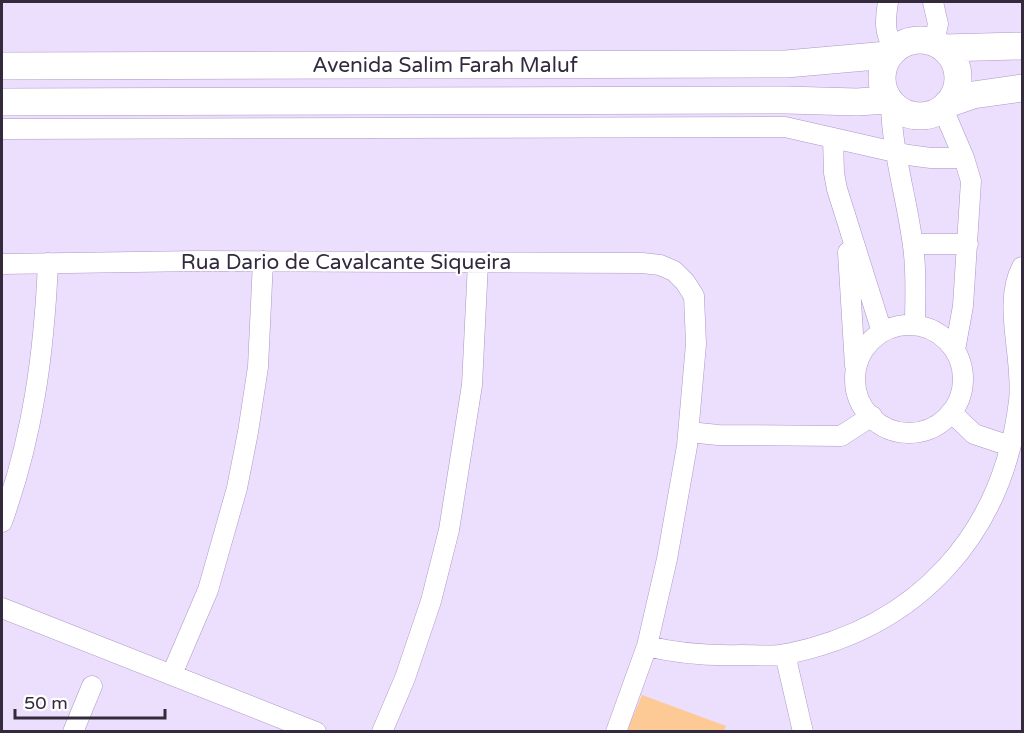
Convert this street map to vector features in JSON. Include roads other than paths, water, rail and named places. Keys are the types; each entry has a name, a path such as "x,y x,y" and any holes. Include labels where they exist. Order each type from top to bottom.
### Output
{"main road":[{"path":"945,106 956,91 958,79 957,68 952,57 939,45 924,39 903,44 891,53 882,72 882,85 890,102 906,113 918,116 931,114 973,95 1023,88"},
{"path":"939,45 1023,46"},
{"name":"Avenida Salim Farah Maluf","path":"2,66 786,64 891,53"},
{"name":"Avenida Salim Farah Maluf","path":"2,102 786,100 890,102"}],"street":[{"path":"888,2 885,21 891,53"},
{"path":"933,2 938,24 939,45"},
{"path":"890,102 891,130 916,266 915,325"},
{"path":"945,106 971,181 963,306 955,350"},
{"path":"2,129 785,127 896,152 931,158 964,158"},
{"path":"833,138 834,174 882,332"},
{"path":"845,216 856,376 858,393 865,409 877,422 892,430 909,433 927,430 943,421 955,407 962,390 963,372 955,350 947,340 933,330 915,325 898,326 882,332 868,344 859,359 856,376"},
{"path":"913,244 968,244"},
{"path":"172,674 208,590 237,488 258,367 263,261"},
{"name":"Rua Dario de Cavalcante Siqueira","path":"2,264 263,261 642,263 660,265 674,271 694,296 696,344 689,432"},
{"path":"2,522 21,466 32,423 44,328 48,263"},
{"path":"382,732 413,656 431,601 449,530 472,386 478,263"},
{"path":"647,646 693,655 785,654 813,647 873,623 900,608 926,589 971,538 988,507 1011,446 1020,387 1012,302 1020,273"},
{"path":"951,412 974,434 1011,446"},
{"path":"616,732 647,646 667,559 689,432 718,435 841,436 872,416"},
{"path":"2,608 316,732"},
{"path":"785,654 803,732"},
{"path":"73,732 92,686"}]}
